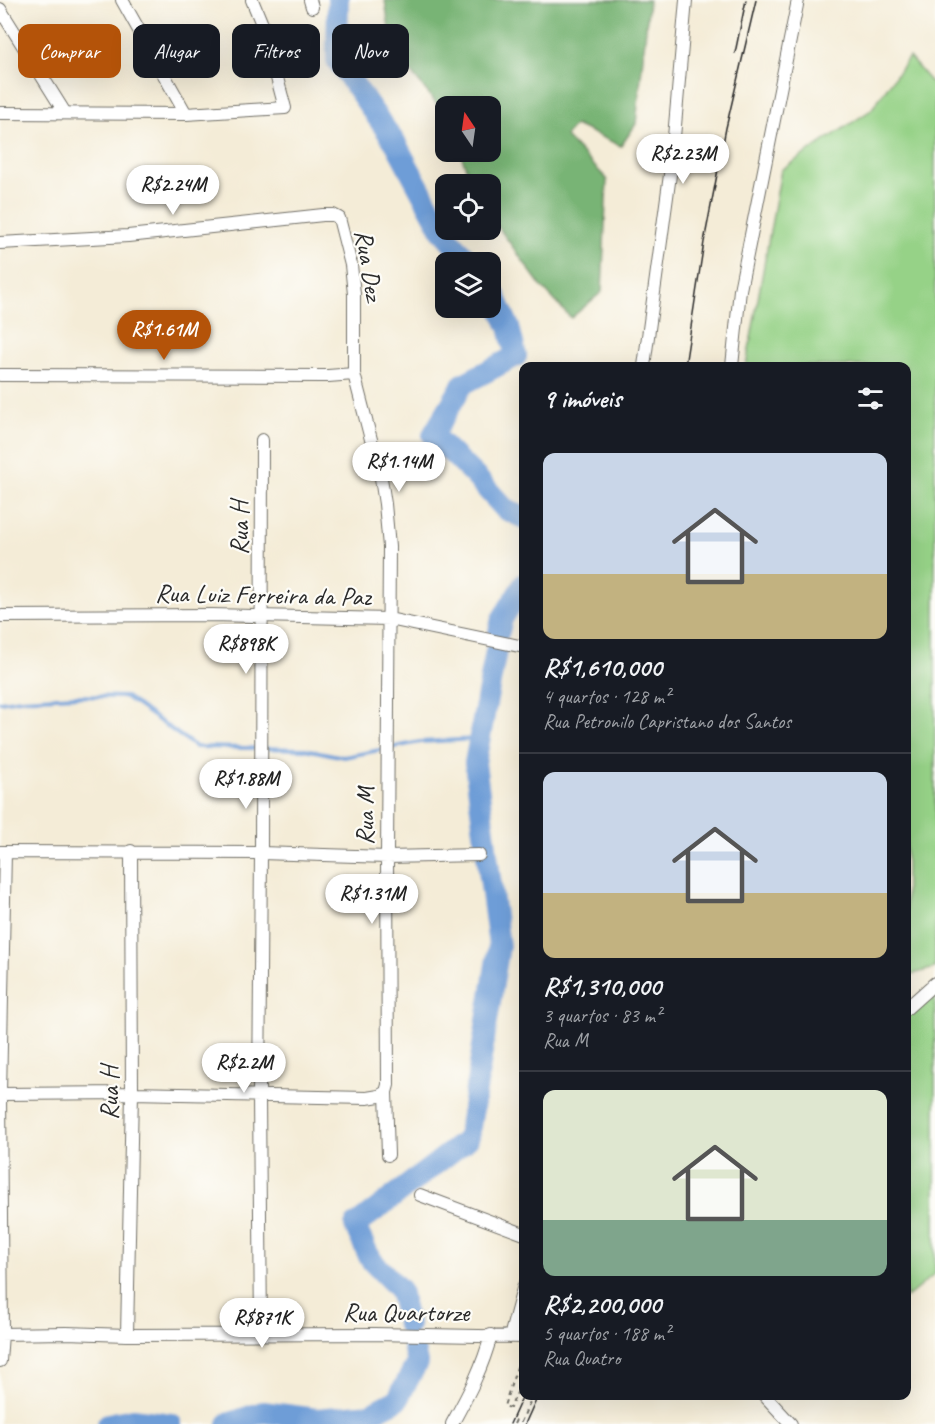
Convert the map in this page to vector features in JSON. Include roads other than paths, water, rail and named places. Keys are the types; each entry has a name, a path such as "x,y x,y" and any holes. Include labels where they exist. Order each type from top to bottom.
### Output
{"street":[{"path":"122,0 186,114"},
{"path":"0,113 186,114 285,108 264,29 252,0"},
{"path":"645,362 672,160 686,0"},
{"path":"732,362 740,290 798,0"},
{"path":"0,9 64,113"},
{"name":"Rua Dez","path":"0,243 128,236 323,215 333,215 339,218 351,265 354,294 354,374 375,453 385,504 389,547 389,619"},
{"path":"0,375 328,376 354,374"},
{"name":"Rua H","path":"261,1334 258,1096 262,767 262,440"},
{"name":"Rua Luiz Ferreira da Paz","path":"0,616 212,615 389,619 519,645"},
{"name":"Rua M","path":"388,1155 389,619"},
{"path":"0,1361 3,852 131,851 387,857 479,855"},
{"name":"Rua H","path":"127,1335 132,1093 131,851"},
{"path":"911,1005 935,983"},
{"path":"0,1094 132,1093 367,1098 379,1096 387,1089"},
{"path":"420,1195 519,1232"},
{"path":"510,1337 519,1304"},
{"name":"Rua Quartorze","path":"1,1334 519,1336"},
{"path":"452,1424 475,1381 486,1354 490,1335"},
{"path":"768,1400 790,1424"}],"waterway":[{"path":"338,0 337,60 396,144 443,232 461,252"},
{"path":"501,309 509,327 516,356 463,384 433,435 505,509 519,516"},
{"path":"499,631 502,619 519,592"},
{"path":"408,1325 400,1290 371,1260 355,1226 468,1139 499,946 475,763 496,651"},
{"path":"0,702 75,696 126,697 196,747 305,749 344,757 420,742 479,739"},
{"path":"228,1424 263,1412 317,1419 370,1414 397,1400 417,1363 413,1345"},
{"path":"108,1424 133,1419 171,1424"}],"tram line":[{"path":"735,53 746,0"},
{"path":"686,362 704,242 726,128 756,0"},
{"path":"510,1424 521,1400"},
{"path":"525,1424 536,1400"}]}
